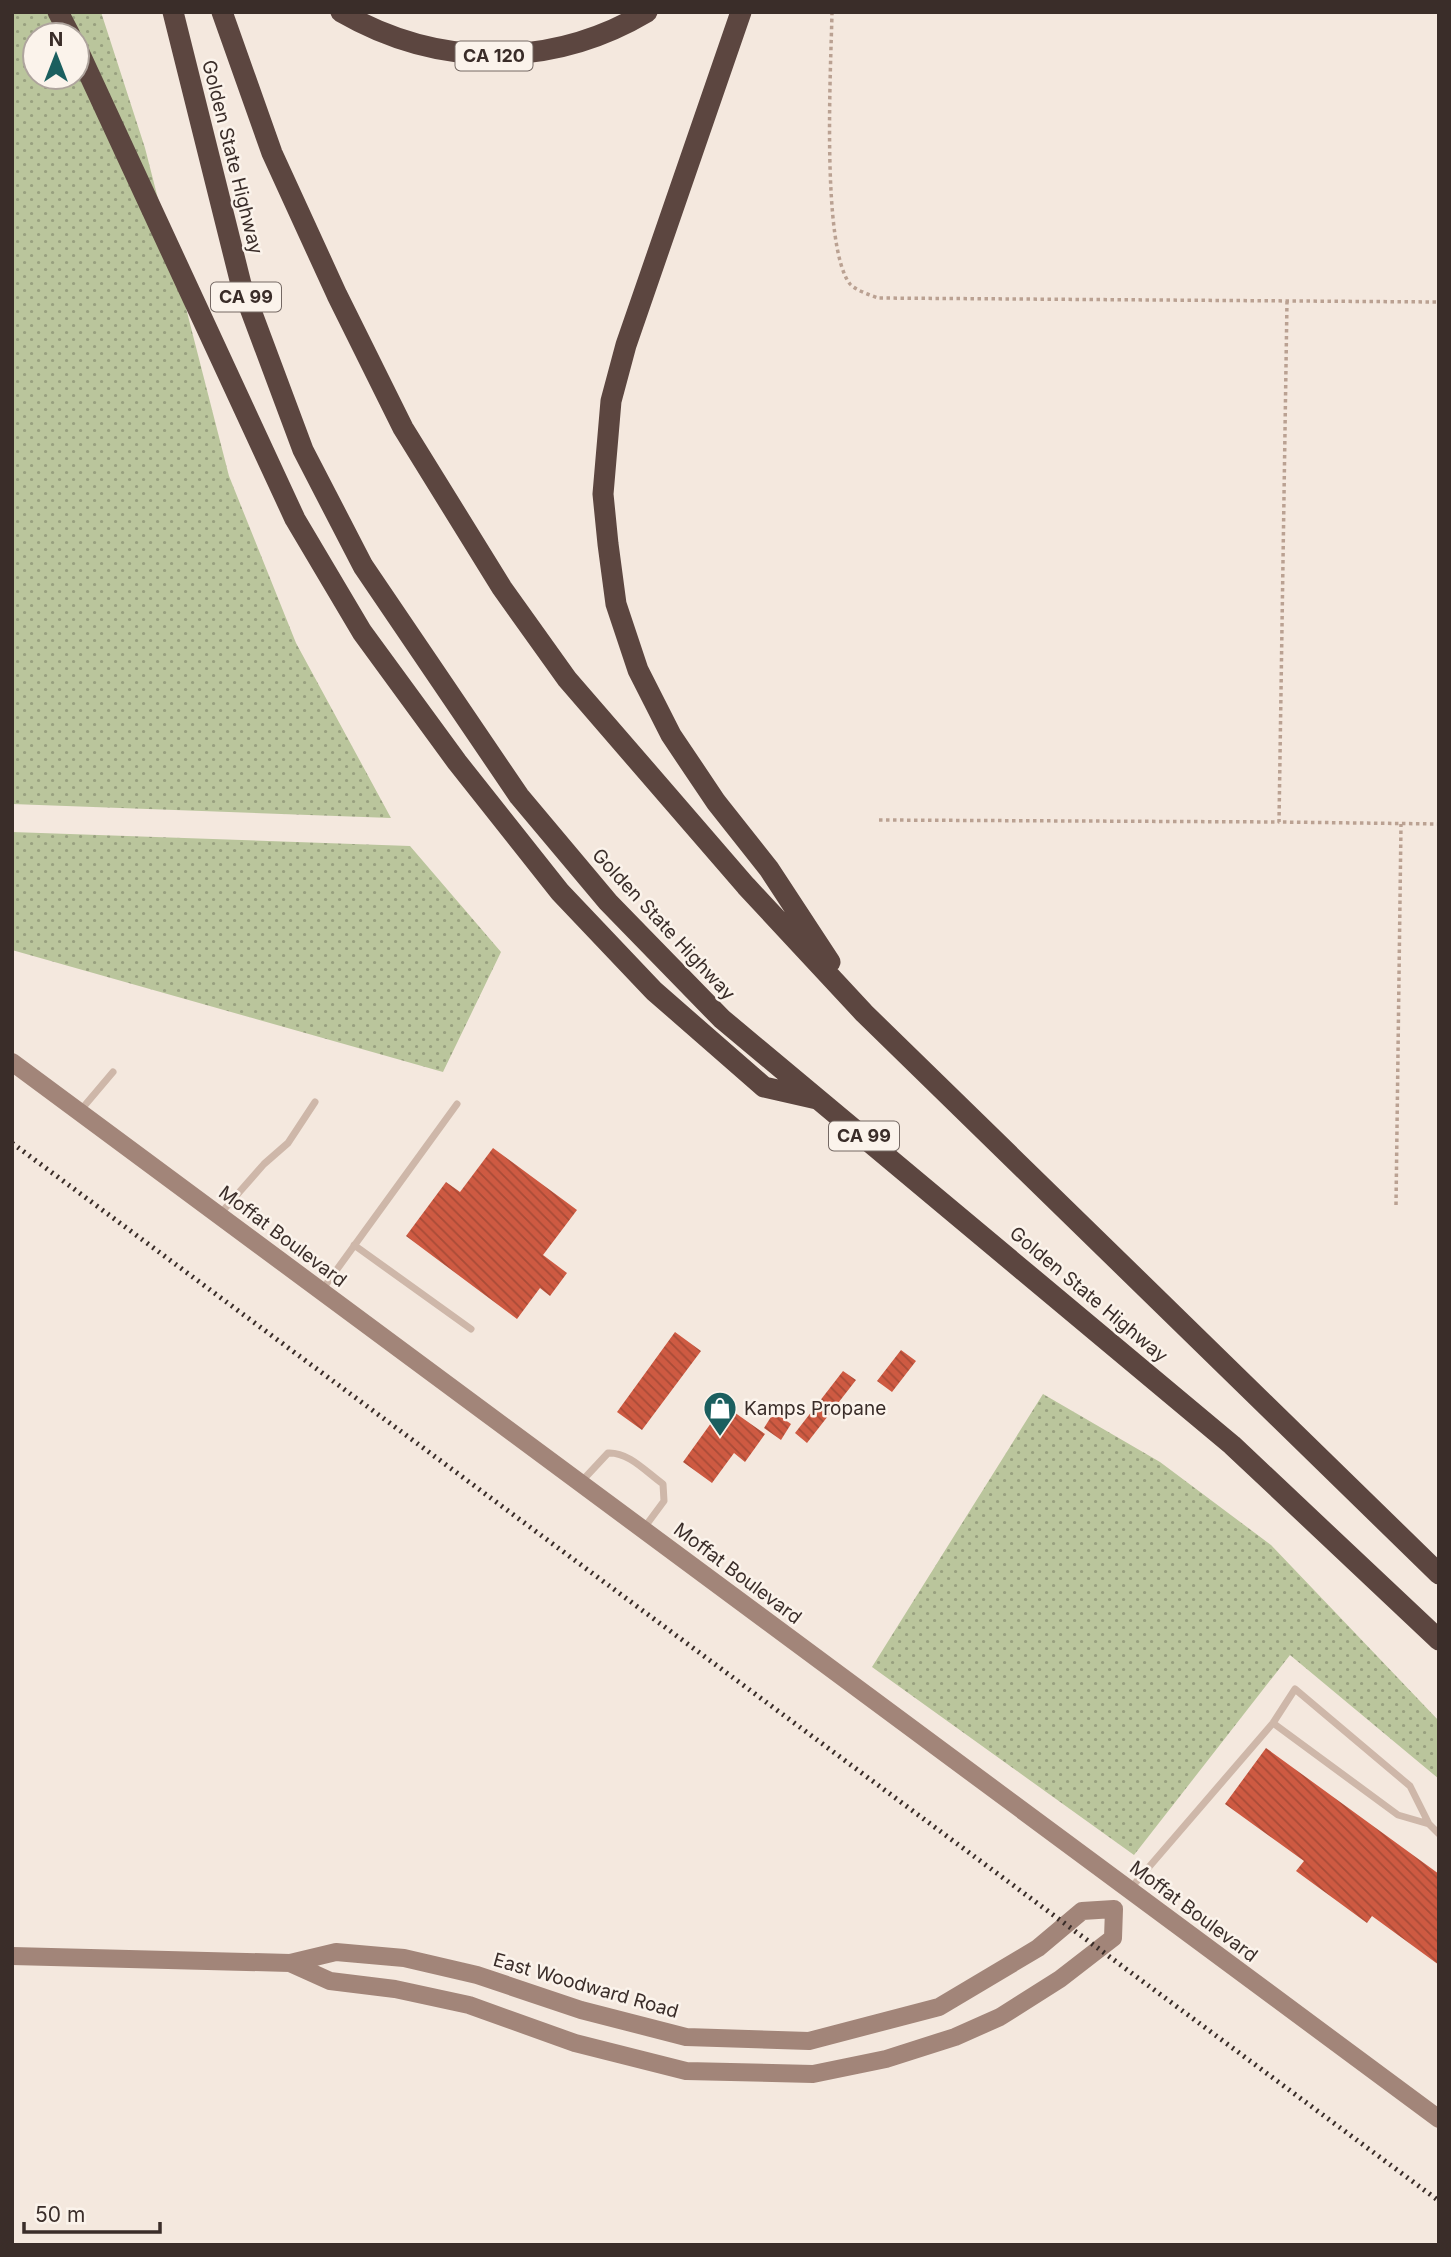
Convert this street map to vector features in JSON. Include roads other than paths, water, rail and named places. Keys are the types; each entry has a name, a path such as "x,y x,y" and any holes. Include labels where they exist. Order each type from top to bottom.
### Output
{"highway":[{"name":"Golden State Highway","path":"173,12 241,284 303,450 363,566 519,796 608,902 722,1019 1231,1445 1439,1640"},
{"name":"Golden State Highway","path":"222,12 272,153 337,295 403,428 502,588 566,679 746,886 864,1013 1439,1574"},
{"name":"CA 120","path":"341,12 408,43 450,53 500,56 584,42 620,28 648,12"},
{"path":"741,12 626,345 611,401 603,494 608,544 616,604 634,659 671,735 716,802 769,869 864,1013"},
{"path":"91,78 295,519 362,632 457,762 560,892 654,991 764,1087 821,1100"}],"street":[{"name":"Moffat Boulevard","path":"12,1062 1439,2119"},
{"path":"1114,1909 1129,1890"},
{"name":"East Woodward Road","path":"12,1956 290,1963 336,1952 404,1958 477,1975 581,2010 686,2037 809,2041 939,2007 1038,1948 1082,1911 1114,1909 1113,1938 1060,1979 1000,2017 955,2037 886,2059 813,2074 686,2071 575,2043 469,2005 395,1989 330,1981 290,1963"}],"lane":[{"path":"80,1112 113,1072"},
{"path":"219,1215 264,1164 288,1143 315,1102"},
{"path":"321,1291 457,1104"},
{"path":"354,1245 471,1329"},
{"path":"581,1483 608,1453 618,1452 627,1457 663,1484 664,1501 643,1529"},
{"path":"1129,1890 1273,1723 1295,1689 1410,1786 1429,1824 1439,1834"},
{"path":"1273,1723 1398,1815 1429,1824"}],"railway":[{"path":"12,1143 1439,2201"}],"place":[{"name":"Kamps Propane","path":"720,1438"}]}
